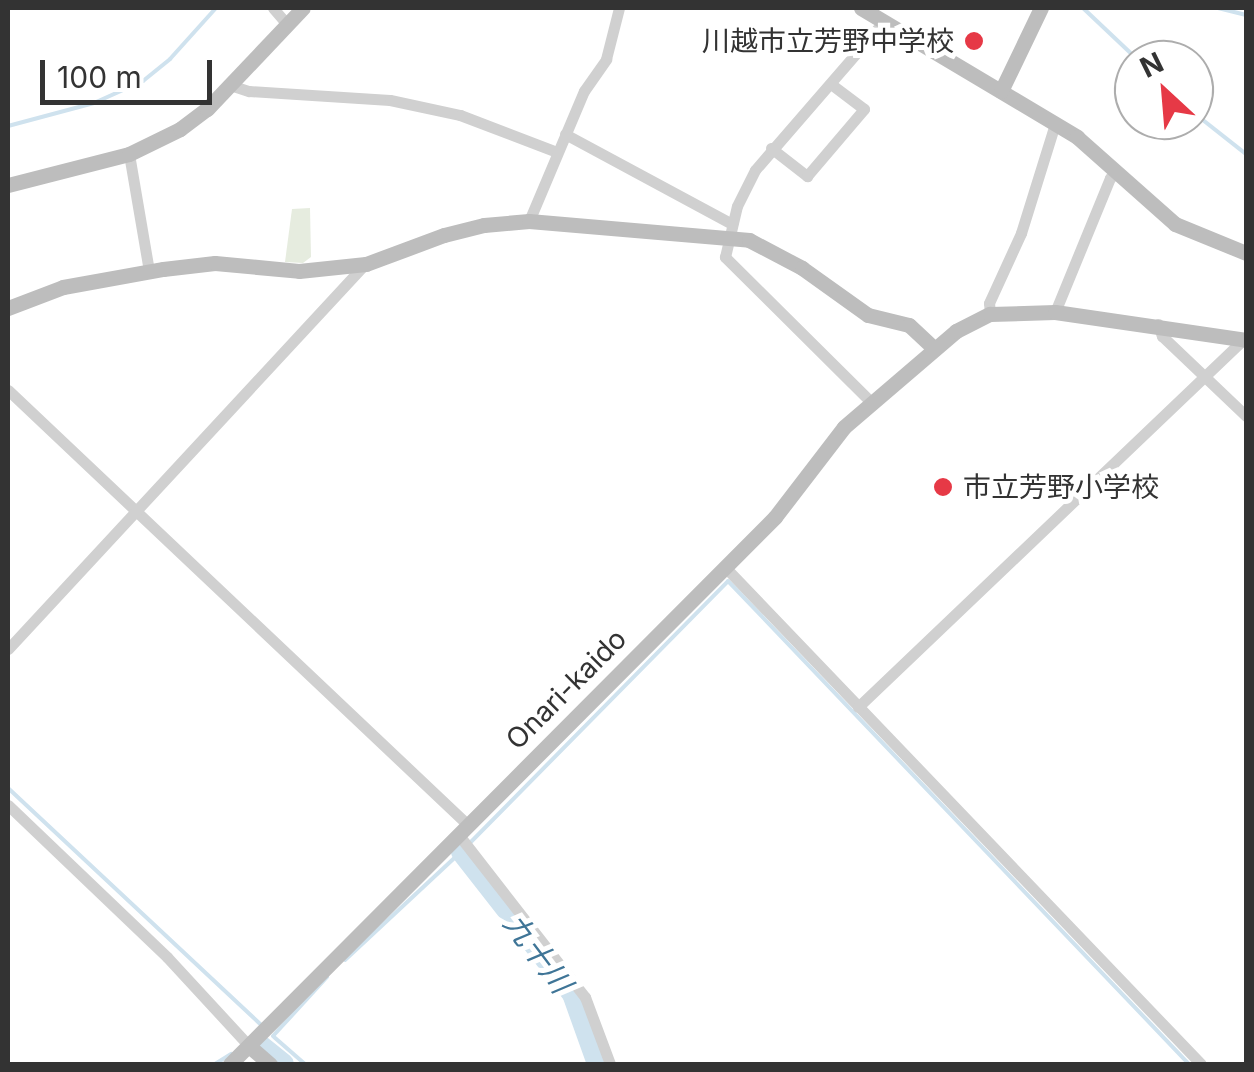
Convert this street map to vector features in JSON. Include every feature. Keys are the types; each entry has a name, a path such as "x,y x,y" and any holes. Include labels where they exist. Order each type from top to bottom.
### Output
{"street":[{"path":"273,8 286,23"},
{"path":"8,186 130,154 180,129 230,85 302,8"},
{"path":"529,221 584,90 606,59 619,8"},
{"path":"861,8 1055,124 1175,224 1246,252"},
{"path":"1001,92 1041,8"},
{"path":"872,402 725,256 743,194 770,148 832,84 884,20"},
{"path":"770,148 808,176 864,109 832,84"},
{"path":"230,85 249,91 390,100 460,115 558,152"},
{"path":"1055,124 1020,233 989,303 990,314 1055,312 1246,338"},
{"path":"565,134 802,268 868,314 909,325 934,348"},
{"path":"130,154 149,271"},
{"path":"1055,312 1110,178 1117,172"},
{"path":"8,308 63,288 149,271 216,263 298,271 366,264 457,232 529,221 732,230"},
{"path":"8,649 366,264"},
{"name":"Onari-kaido","path":"230,1064 774,517 844,427 934,348 990,314"},
{"path":"1158,324 1162,336 1246,416"},
{"path":"858,706 1246,338"},
{"path":"8,390 462,829 580,989 610,1064"},
{"path":"725,566 1201,1064"},
{"path":"8,805 167,957 270,1064"}],"shaded area":[{"path":"310,208 311,257 303,263 285,262 292,209"}],"waterway":[{"path":"8,126 94,103 143,81 170,59 216,8"},
{"path":"1083,8 1117,40"},
{"path":"1218,8 1246,15"},
{"path":"1214,129 1246,154"},
{"path":"345,960 461,852 728,581 1189,1064"},
{"path":"8,788 263,1027"},
{"name":"九十川","path":"461,852 572,994 597,1064"},
{"path":"273,1036 327,977"},
{"path":"274,1037 305,1064"},
{"path":"262,1046 284,1064"},
{"path":"215,1064 231,1054"}],"place":[{"name":"川越市立芳野中学校","path":"974,41"},
{"name":"市立芳野小学校","path":"943,487"}]}
